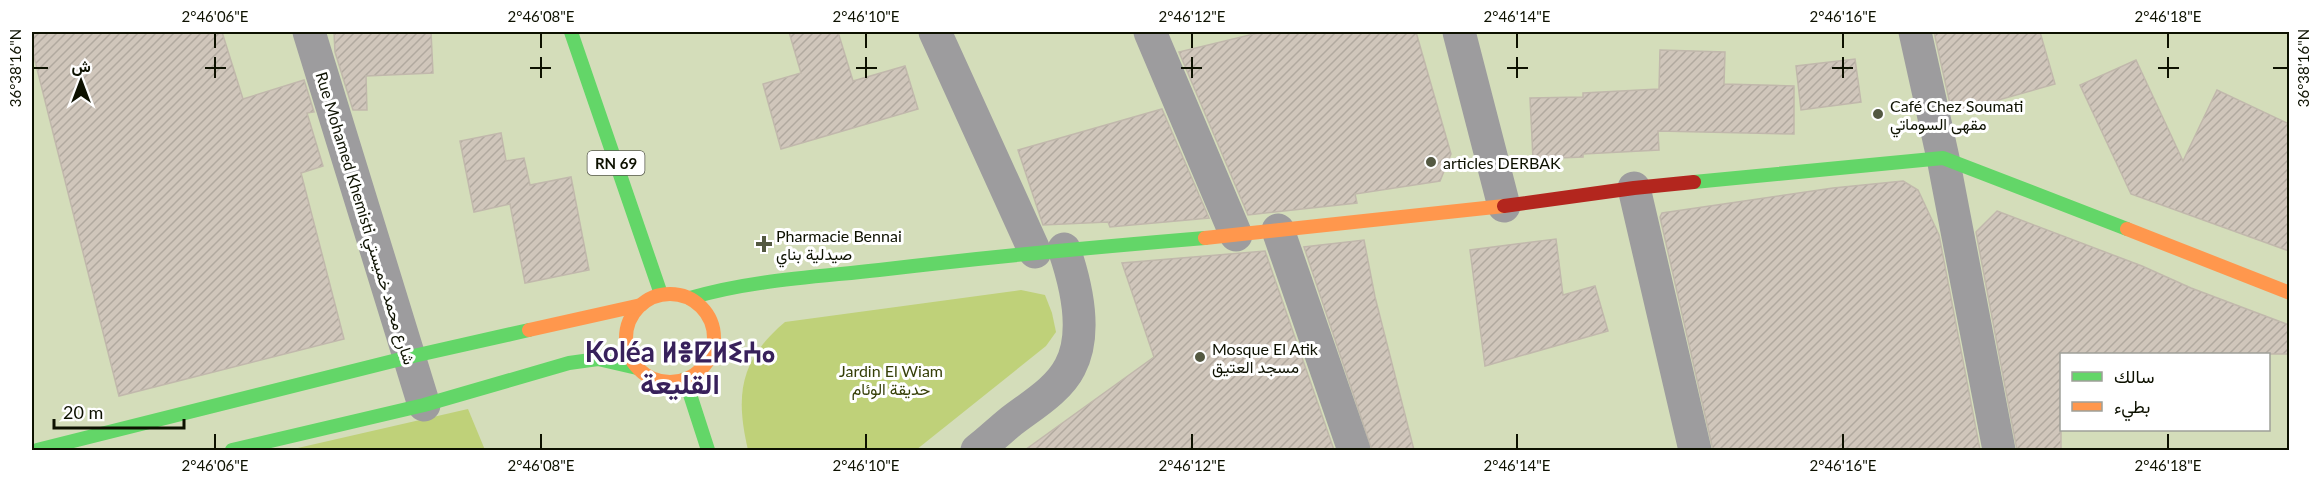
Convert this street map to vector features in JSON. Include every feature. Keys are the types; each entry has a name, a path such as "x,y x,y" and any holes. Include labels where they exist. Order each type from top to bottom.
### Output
{"main road":[{"name":"RN 69","path":"571,32 661,294"},
{"path":"690,298 714,291 769,282 1049,250 1236,235 1504,206 1635,188 1943,158 2289,293"},
{"path":"232,450 423,405 589,359 614,361 637,368 654,380 675,382 685,380 702,369 709,360 715,340 711,321 705,311 690,298 680,294 661,294 641,305 634,312 626,330 627,350 637,368"},
{"path":"37,450 409,357 641,305"},
{"path":"685,380 708,450"}],"street":[{"name":"Rue Mohamed Khemisti شارع محمد خميستي","path":"309,32 423,405"},
{"path":"935,32 1049,250 1075,282 1078,342 1070,368 1012,437 977,450"},
{"path":"1150,32 1236,235"},
{"path":"1459,32 1504,206"},
{"path":"1915,32 1943,158 1999,450"},
{"path":"1635,188 1695,450"},
{"path":"1278,230 1354,450"}],"green space":[{"name":"Jardin El Wiam حديقة الوئام","path":"1021,290 1045,295 1056,332 1046,346 916,450 748,450 742,412 745,379 758,350 785,322"},
{"path":"468,409 485,450 289,450"}],"building":[{"path":"32,32 222,32 243,99 304,80 314,112 307,113 323,166 301,173 344,339 119,396 32,49"},
{"path":"334,32 431,32 433,73 366,76 367,110 353,110 335,52"},
{"path":"789,32 838,32 853,81 905,66 918,109 781,149 763,84 801,73"},
{"path":"1262,32 1416,32 1451,154 1440,181 1355,194 1357,203 1248,215 1179,52"},
{"path":"1934,32 2040,32 2055,84 1952,113"},
{"path":"1660,50 1725,52 1724,84 1794,86 1794,134 1658,131 1659,150 1533,159 1530,98 1583,97 1583,93 1659,89"},
{"path":"1855,59 1861,102 1801,110 1796,66"},
{"path":"2136,60 2183,161 2217,90 2289,124 2289,251 2131,194 2080,85"},
{"path":"1162,109 1209,218 1110,227 1108,222 1043,225 1018,150"},
{"path":"501,133 506,161 524,158 530,185 571,177 589,270 525,283 510,204 474,212 460,141"},
{"path":"1903,181 1918,190 1939,235 1980,450 1713,450 1660,217 1662,213 1833,188"},
{"path":"1997,211 2142,266 2191,288 2289,325 2289,354 2060,353 2061,450 2017,450 1976,232"},
{"path":"1556,239 1563,295 1595,286 1608,331 1485,366 1470,250"},
{"path":"1364,240 1375,297 1414,450 1372,450 1304,247"},
{"path":"1265,251 1334,450 1025,450 1154,357 1122,263"}],"traffic: fast":[{"path":"571,32 661,294"},
{"path":"1694,182 1943,158 2127,229"},
{"path":"690,298 736,287 784,280 1205,238"},
{"path":"37,450 409,357 529,330"},
{"path":"232,450 424,405 569,363 598,359 637,368"},
{"path":"685,379 708,450"}],"traffic: slow":[{"path":"1205,238 1504,206"},
{"path":"2127,229 2290,293"},
{"path":"670,294 695,301 707,313 714,338 707,363 695,375 670,382 645,375 633,363 626,338 633,313 645,301 670,294"},
{"path":"529,330 641,305"}],"traffic: jam":[{"path":"1504,206 1694,182"}],"place":[{"name":"Café Chez Soumati مقهى السوماتي","path":"1878,114"},
{"name":"articles DERBAK","path":"1431,162"},
{"name":"Pharmacie Bennai صيدلية بناي","path":"764,244"},
{"name":"Mosque El Atik مسجد العتيق","path":"1200,357"}],"district":[{"name":"Koléa ⵍⴻⵇⵍⵉⵄⴰ القليعة","path":"680,367"}]}
